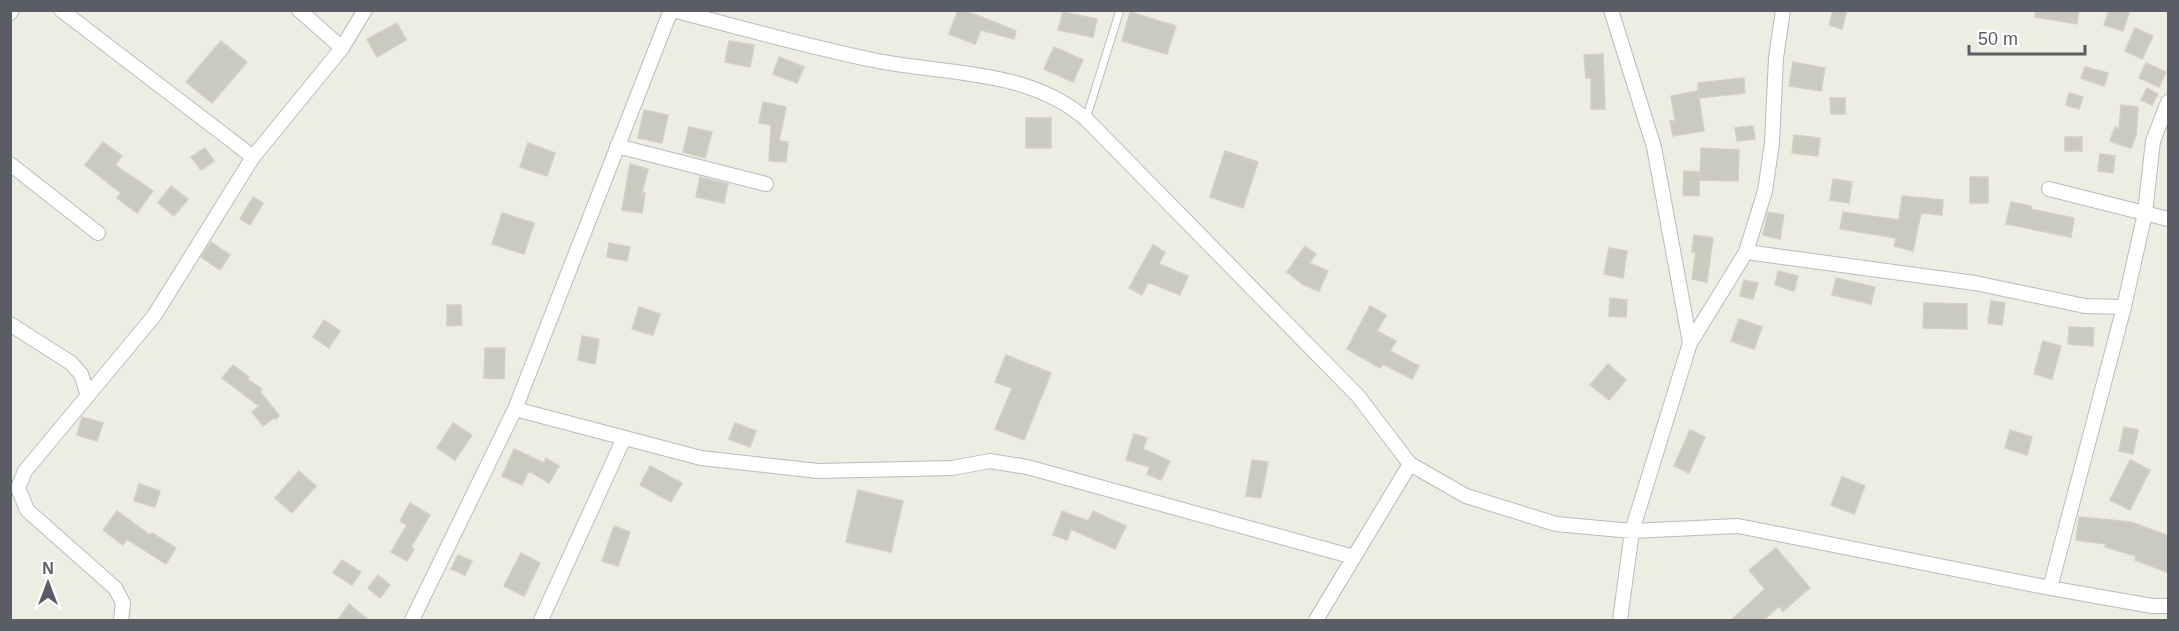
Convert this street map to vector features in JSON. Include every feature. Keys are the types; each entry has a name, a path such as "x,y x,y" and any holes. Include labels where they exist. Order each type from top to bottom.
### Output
{"street":[{"path":"61,10 253,157"},
{"path":"299,10 342,48"},
{"path":"121,621 123,603 115,588 27,510 18,488 25,471 154,316 253,157 342,48 366,10"},
{"path":"412,621 515,409 671,10 874,60 970,73 1035,89 1071,106 1358,396 1410,464 1467,496 1556,524 1632,531 1738,526 2050,588 2152,606 2169,606"},
{"path":"1611,10 1654,147 1690,343"},
{"path":"1620,621 1632,531 1690,343 1746,252 1765,191 1772,143 1776,58 1783,10"},
{"path":"2050,588 2124,307 2145,213 2153,141 2169,102"},
{"path":"616,146 766,184"},
{"path":"10,164 98,233"},
{"path":"2049,189 2169,219"},
{"path":"1746,252 1975,283 2085,306 2124,307"},
{"path":"10,324 71,363 81,374 88,396"},
{"path":"515,409 701,458 818,471 952,468 990,462 1027,467 1354,557"},
{"path":"541,621 624,438"},
{"path":"1316,621 1410,464"}],"lane":[{"path":"1086,119 1120,10"}],"building":[{"path":"958,10 964,10 1016,31 1014,39 981,30 975,44 949,34"},
{"path":"1833,10 1847,10 1842,29 1829,25"},
{"path":"2036,10 2079,10 2077,24 2035,17"},
{"path":"2109,10 2130,10 2123,31 2104,25"},
{"path":"1063,12 1097,19 1093,37 1058,30"},
{"path":"1130,12 1176,26 1167,54 1122,41"},
{"path":"397,23 406,40 377,57 367,39"},
{"path":"2135,28 2153,36 2142,59 2125,51"},
{"path":"221,41 247,62 212,103 186,82"},
{"path":"729,41 754,45 750,67 725,62"},
{"path":"1054,47 1083,60 1073,82 1044,69"},
{"path":"1603,54 1605,109 1591,109 1591,78 1586,78 1584,55"},
{"path":"779,57 804,67 797,83 773,74"},
{"path":"1793,62 1825,68 1821,91 1789,86"},
{"path":"2146,63 2166,72 2159,87 2139,78"},
{"path":"2085,67 2108,73 2104,86 2081,78"},
{"path":"1744,78 1745,93 1699,98 1698,83"},
{"path":"2147,88 2158,94 2152,105 2141,100"},
{"path":"1698,91 1704,131 1673,136 1670,121 1675,121 1671,96"},
{"path":"2069,93 2083,97 2079,109 2066,105"},
{"path":"1830,98 1845,98 1845,114 1831,114"},
{"path":"763,102 786,107 779,141 788,142 786,162 769,161 771,125 759,123"},
{"path":"2121,105 2138,107 2136,135 2131,148 2110,141 2115,127 2119,129"},
{"path":"644,110 668,115 662,143 638,138"},
{"path":"1026,118 1051,118 1051,148 1026,148"},
{"path":"1753,126 1755,139 1737,141 1735,128"},
{"path":"689,127 712,132 705,158 683,152"},
{"path":"1794,135 1820,138 1818,156 1792,153"},
{"path":"2065,137 2082,137 2082,151 2065,151"},
{"path":"103,142 122,156 115,165 153,191 137,213 117,198 121,193 85,165"},
{"path":"528,143 555,153 547,176 520,167"},
{"path":"205,148 214,161 201,170 191,157"},
{"path":"1701,148 1739,150 1738,181 1700,180"},
{"path":"1225,151 1258,162 1243,208 1210,197"},
{"path":"2100,154 2115,156 2113,173 2098,171"},
{"path":"630,164 648,169 642,193 645,193 642,213 622,210"},
{"path":"1684,171 1700,172 1699,196 1683,195"},
{"path":"700,177 728,184 724,203 696,197"},
{"path":"1970,177 1988,177 1988,203 1970,203"},
{"path":"1833,179 1852,182 1849,203 1830,200"},
{"path":"171,186 188,199 174,216 158,203"},
{"path":"1902,196 1943,200 1942,215 1921,213 1913,251 1894,246 1896,238 1840,229 1843,212 1899,220"},
{"path":"253,197 263,203 250,225 240,219"},
{"path":"2011,202 2031,206 2031,209 2074,218 2071,237 2006,224"},
{"path":"1768,212 1784,215 1780,239 1763,235"},
{"path":"502,213 534,223 524,254 492,244"},
{"path":"1694,235 1713,238 1707,282 1692,279 1696,252 1692,252"},
{"path":"211,242 230,255 220,270 201,257"},
{"path":"609,243 630,247 627,261 607,257"},
{"path":"1153,245 1165,252 1159,264 1188,276 1180,295 1148,282 1142,295 1129,288"},
{"path":"1305,246 1316,254 1309,263 1328,271 1319,291 1304,285 1287,272"},
{"path":"1609,248 1627,251 1623,278 1604,274"},
{"path":"1778,271 1798,276 1794,291 1775,285"},
{"path":"1836,278 1875,287 1871,304 1832,295"},
{"path":"1744,280 1758,283 1753,299 1740,296"},
{"path":"1610,298 1627,300 1626,317 1609,316"},
{"path":"1991,301 2005,303 2002,325 1988,323"},
{"path":"1924,303 1967,304 1967,329 1923,328"},
{"path":"447,305 461,305 462,325 447,326"},
{"path":"1370,306 1386,315 1377,331 1396,341 1390,351 1419,366 1412,379 1383,364 1380,368 1347,349"},
{"path":"639,307 660,314 653,335 632,329"},
{"path":"1739,319 1762,327 1754,349 1731,341"},
{"path":"324,320 340,331 329,348 313,337"},
{"path":"2069,327 2094,328 2093,346 2068,344"},
{"path":"582,336 599,339 595,364 578,360"},
{"path":"2043,341 2061,346 2052,379 2034,374"},
{"path":"485,348 505,348 504,379 484,378"},
{"path":"1006,355 1051,373 1024,440 995,429 1012,388 995,382"},
{"path":"1608,364 1626,380 1609,400 1590,385"},
{"path":"233,365 249,377 247,379 262,389 260,392 279,415 276,419 274,418 263,426 252,412 259,406 222,378"},
{"path":"82,417 103,423 97,441 77,435"},
{"path":"453,423 472,435 455,460 437,448"},
{"path":"735,423 756,431 750,447 729,439"},
{"path":"2124,427 2138,430 2133,454 2119,451"},
{"path":"1690,430 1705,437 1689,473 1674,466"},
{"path":"2010,430 2032,437 2027,455 2005,448"},
{"path":"1134,434 1147,438 1143,449 1170,461 1161,480 1147,474 1150,467 1126,460"},
{"path":"514,449 544,463 546,458 559,466 549,483 529,471 522,485 502,476"},
{"path":"1252,460 1268,462 1261,498 1246,496"},
{"path":"2130,460 2150,470 2130,510 2110,500"},
{"path":"650,466 682,483 671,502 640,485"},
{"path":"299,471 316,486 292,513 275,498"},
{"path":"1842,477 1865,486 1854,514 1831,505"},
{"path":"139,484 160,491 155,507 134,501"},
{"path":"858,490 903,501 891,552 846,542"},
{"path":"410,503 430,515 411,547 414,549 407,561 391,552 407,525 400,521"},
{"path":"117,511 150,535 152,533 176,548 166,564 127,539 123,545 103,530"},
{"path":"1062,511 1088,521 1093,511 1126,526 1115,549 1071,529 1067,540 1053,535"},
{"path":"2079,517 2131,522 2169,536 2169,573 2135,560 2136,556 2105,547 2106,544 2076,540"},
{"path":"614,526 630,532 618,566 602,561"},
{"path":"1776,548 1810,588 1783,611 1779,606 1763,621 1730,621 1765,589 1749,570"},
{"path":"521,553 540,563 524,596 504,586"},
{"path":"458,555 472,561 465,575 451,569"},
{"path":"342,560 361,572 352,585 333,573"},
{"path":"378,575 390,585 380,598 368,588"},
{"path":"349,604 370,621 337,621"}]}
